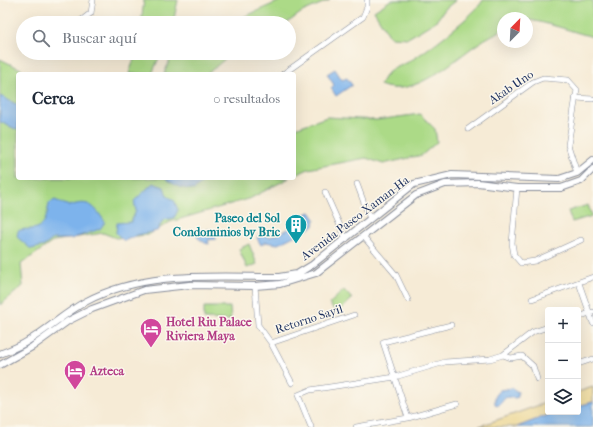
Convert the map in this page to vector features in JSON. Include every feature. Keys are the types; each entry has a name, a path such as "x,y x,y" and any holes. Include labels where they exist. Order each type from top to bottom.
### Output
{"main road":[{"name":"Avenida Paseo Xaman-Ha","path":"0,354 27,342 68,312 86,301 126,285 158,278 279,277 297,274 312,265 414,184 452,174 559,179 577,173 593,160"},
{"name":"Avenida Paseo Xaman-Ha","path":"0,365 32,347 68,321 92,309 144,290 189,285 255,286 280,284 316,273 416,195 445,184 478,183 517,188 561,188 581,181 593,169"},
{"path":"492,176 492,185"},
{"path":"537,178 537,188"},
{"path":"378,213 384,220"},
{"path":"343,240 347,249"},
{"path":"279,277 280,284"}],"street":[{"path":"88,16 92,13 93,0"},
{"path":"285,72 363,18 367,7 367,0"},
{"name":"Akab Uno","path":"468,129 533,82 542,78 568,80 576,90 568,145 577,173"},
{"path":"575,98 593,100"},
{"path":"357,184 370,219"},
{"path":"517,188 512,243 514,255 521,263 534,261 581,240"},
{"path":"325,192 343,240"},
{"path":"364,236 396,275 408,300"},
{"path":"532,299 593,277"},
{"path":"579,283 591,312 593,323"},
{"name":"Retorno Sayil","path":"255,286 258,325 271,343 292,383"},
{"path":"581,316 591,312"},
{"name":"Retorno Sayil","path":"271,343 354,315"},
{"path":"408,418 383,342 451,324"},
{"path":"311,427 298,395 310,390 395,377 445,362 481,360 502,355 533,332 545,328"},
{"path":"502,355 510,358 522,356 533,366 537,379"},
{"path":"581,363 593,358"},
{"path":"356,427 408,418 457,404"}],"green space":[{"path":"144,0 178,0 175,16 142,16"},
{"path":"282,0 330,0 302,12 296,16 246,16"},
{"path":"391,0 456,0 446,8 436,21 408,38 390,37 374,11"},
{"path":"483,0 593,0 593,37 533,21 533,12 497,12 497,32 482,41 445,68 419,83 406,87 393,88 380,85 389,72 427,50 461,23"},
{"path":"0,59 27,72 16,72 16,180 285,180 251,198 170,222 148,235 116,238 103,233 54,241 21,264 23,286 0,305"},
{"path":"134,60 158,60 153,72 130,72"},
{"path":"170,60 224,60 209,72 165,72"},
{"path":"420,114 435,129 437,142 422,155 383,164 366,158 308,169 296,175 296,128 327,117 377,120"},
{"path":"588,205 592,216 572,222 568,211"},
{"path":"249,244 257,264 247,268 239,249"},
{"path":"344,290 352,299 337,313 329,304"},
{"path":"204,307 230,307 231,320 204,319"}],"sand":[{"path":"593,387 593,402 581,405 581,391"},
{"path":"545,403 545,415 548,415 517,427 477,427"}],"water":[{"path":"335,69 342,80 347,78 352,85 336,96 331,88 334,85 327,74"},
{"path":"0,96 16,104 16,129 0,122"},
{"path":"167,180 204,180 194,190 179,187"},
{"path":"153,183 164,187 167,196 174,200 178,210 174,218 163,220 157,231 137,235 124,241 116,233 117,223 131,222 136,211 134,201"},
{"path":"55,200 69,206 82,203 91,205 105,222 100,229 71,239 53,239 44,246 31,249 17,237 18,231 35,229 43,224 49,203"},
{"path":"310,212 315,219 314,226 278,244 265,242 261,245 257,238 260,233 270,237 298,225 302,216"},
{"path":"209,229 212,231 216,239 208,240 209,244 197,237 197,233 200,230 205,231"},
{"path":"512,388 518,392 518,397 508,397 497,406 495,404 495,397 500,390"},
{"path":"593,402 593,427 517,427 548,415 581,415 581,405"}],"place":[{"name":"Paseo del Sol Condominios by Bric","path":"296,244"},
{"name":"Hotel Riu Palace Riviera Maya","path":"151,348"},
{"name":"Azteca","path":"75,390"}]}
